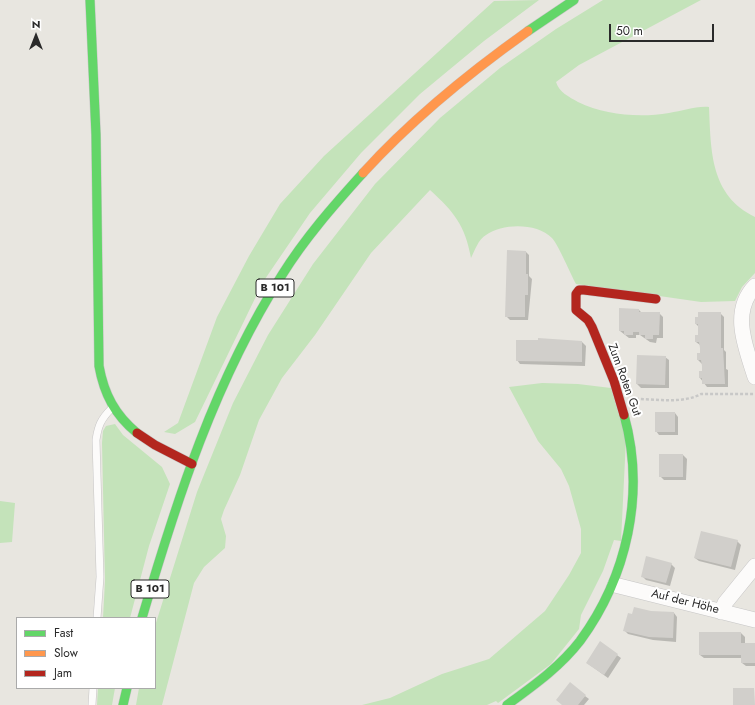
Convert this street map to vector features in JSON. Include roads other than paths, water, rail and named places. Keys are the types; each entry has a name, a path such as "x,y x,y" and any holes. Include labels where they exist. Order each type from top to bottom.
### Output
{"street":[{"path":"90,0 95,67 99,271 98,358 102,383 113,408 129,426 158,446 192,464"},
{"name":"B 101","path":"142,617 161,553 192,464 233,364 255,321 281,278 312,232 345,193 398,138 438,101 481,65 536,25 574,0"},
{"path":"755,286 747,296 741,326 743,341 755,377"},
{"name":"Zum Roten Gut","path":"615,585 627,538 632,510 634,462 630,434 622,403 589,322 576,310 576,294 579,290 584,290 656,299"},
{"path":"721,612 725,603 755,566"},
{"path":"507,705 534,687 557,667 578,644 594,622 615,585"},
{"name":"Auf der Höhe","path":"615,585 755,620"},
{"path":"123,705 127,689"}],"lane":[{"path":"97,617 100,577 96,440 97,427 102,417 113,408"},
{"path":"92,705 93,689"}]}
